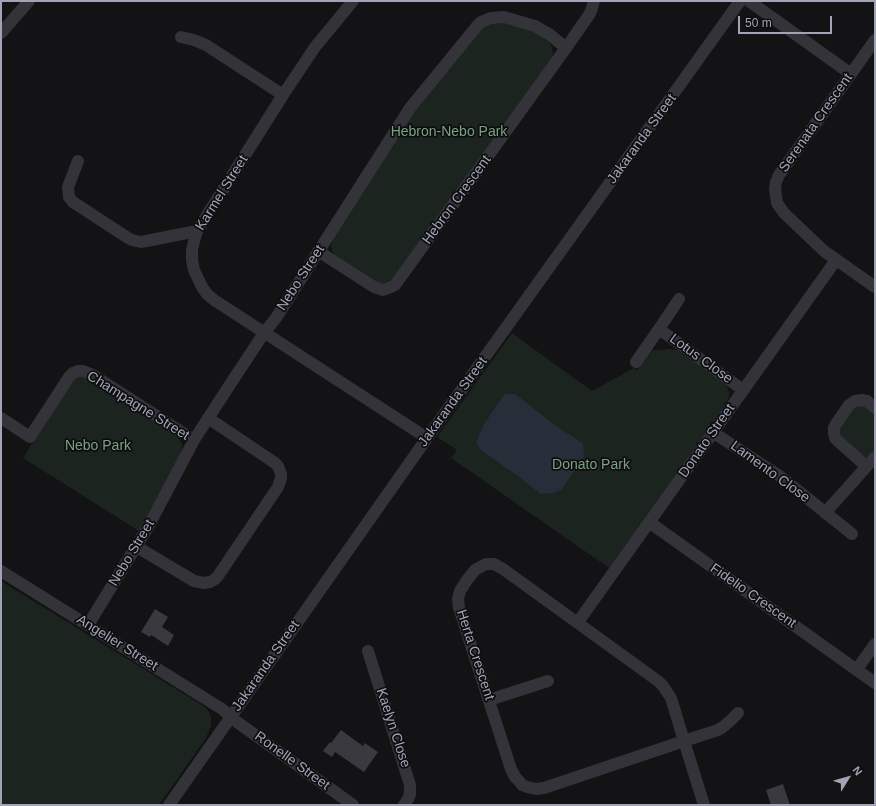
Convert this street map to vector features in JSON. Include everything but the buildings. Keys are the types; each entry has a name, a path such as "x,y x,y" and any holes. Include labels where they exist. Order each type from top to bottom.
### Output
{"street":[{"path":"1,33 29,1"},
{"name":"Karmel Street","path":"353,1 318,42 197,231 192,250 192,260 194,270 202,287 214,300 427,438"},
{"name":"Hebron Crescent","path":"318,251 374,287 383,290 395,285 566,48 589,15 594,1"},
{"name":"Jakaranda Street","path":"169,805 427,438 740,1"},
{"path":"749,1 851,74"},
{"name":"Nebo Street","path":"88,625 137,547 194,440 208,418 264,333 276,318 410,108 477,26 481,22 491,18 504,17 535,26 549,34 566,48"},
{"path":"181,37 206,45 283,95"},
{"name":"Serenata Crescent","path":"875,40 779,175 775,189 778,203 784,213 824,251 875,287"},
{"path":"78,161 68,187 69,197 73,202 128,238 136,241 145,241 197,231"},
{"name":"Donato Street","path":"578,622 836,260"},
{"name":"Lotus Close","path":"636,362 680,299"},
{"name":"Lotus Close","path":"659,329 743,390"},
{"name":"Champagne Street","path":"1,418 30,436 69,376 73,373 83,371 93,375 194,440"},
{"path":"866,466 839,442 834,433 834,428 849,405 855,401 867,401 875,408"},
{"path":"137,547 194,581 204,583 210,582 218,576 278,487 281,478 278,466 275,463 208,418"},
{"name":"Lamento Close","path":"714,432 781,477 852,534"},
{"path":"825,513 875,457"},
{"name":"Fidelio Crescent","path":"649,522 875,682"},
{"name":"Herta Crescent","path":"684,741 544,788 527,788 522,785 515,777 511,769 459,608 458,599 467,580 475,570 486,564 494,564 578,622 663,686 671,698 704,805"},
{"name":"Angelier Street","path":"1,571 231,716"},
{"path":"857,669 875,644"},
{"name":"Kaelyn Close","path":"368,651 410,785 410,794 404,805"},
{"path":"489,700 548,681"},
{"path":"684,741 723,727 738,713"},
{"name":"Ronelle Street","path":"231,716 353,805"}],"green space":[{"name":"Hebron-Nebo Park","path":"492,23 503,23 530,29 539,34 551,45 553,54 551,59 391,281 382,284 378,283 335,255 331,246 333,239 408,119 481,29"},
{"name":"Donato Park","path":"512,333 592,391 634,368 637,370 650,351 670,349 677,350 724,383 727,387 729,397 726,404 609,568 451,458 457,450 437,437"},
{"name":"Nebo Park","path":"78,377 87,378 177,436 182,444 181,453 139,531 23,458 71,382"},
{"path":"863,405 875,413 875,451 868,457 865,457 841,439 838,429 852,408"},
{"path":"1,581 205,707 208,711 211,717 211,726 206,738 159,805 1,805"}],"shaded area":[{"path":"505,394 515,394 560,429 583,443 584,456 562,489 553,493 541,494 481,450 476,442 483,426"}]}
